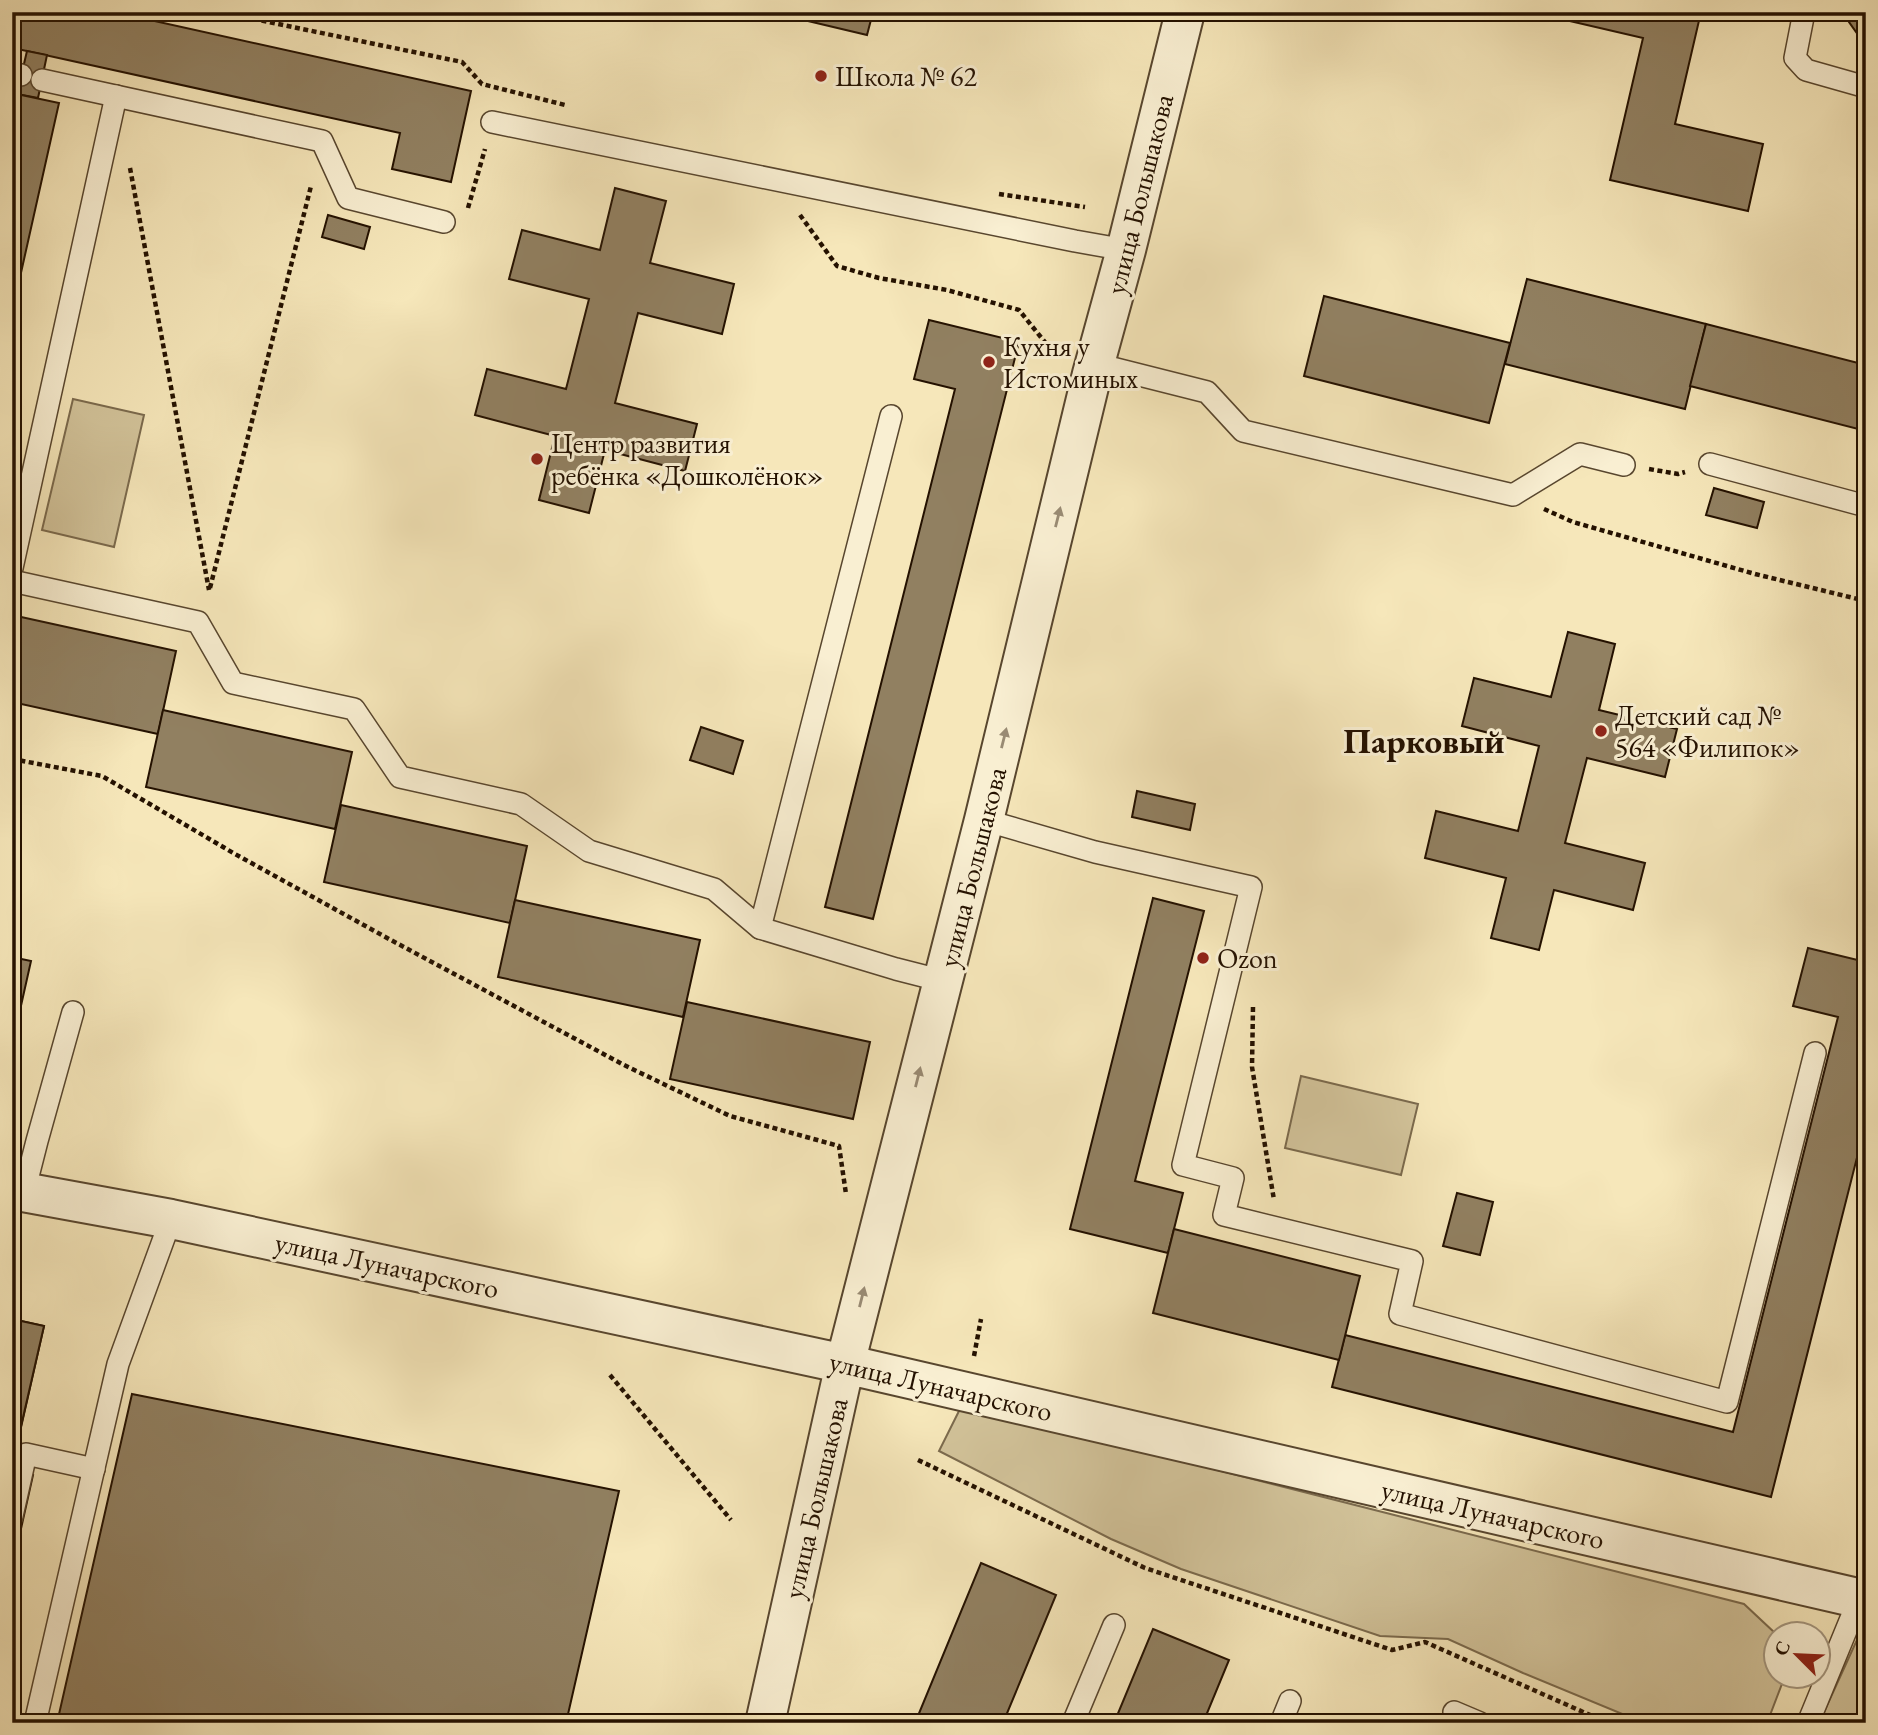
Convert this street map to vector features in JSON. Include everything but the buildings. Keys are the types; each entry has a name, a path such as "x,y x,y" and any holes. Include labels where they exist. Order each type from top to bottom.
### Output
{"street":[{"name":"улица Большакова","path":"765,1723 845,1363 984,820 1185,12"},
{"name":"улица Луначарского","path":"18,1191 171,1219 845,1363 1862,1600"}],"lane":[{"path":"1804,12 1795,58 1806,70 1866,87"},
{"path":"25,76 322,141 348,198 444,222"},
{"path":"12,568 116,96"},
{"path":"492,122 1126,250"},
{"path":"1096,363 1207,392 1243,431 1513,495 1580,454 1624,465"},
{"path":"760,928 891,416"},
{"path":"1710,464 1866,506"},
{"path":"12,581 198,622 233,683 354,709 400,778 521,804 589,851 714,889 760,928 943,981"},
{"path":"984,820 1095,852 1251,887 1183,1165 1233,1178 1224,1215 1412,1261 1400,1314 1727,1402 1815,1053"},
{"path":"18,1191 37,1141 73,1012"},
{"path":"36,1723 118,1364 171,1219"},
{"path":"12,1517 26,1454 94,1469"},
{"path":"1808,1723 1862,1600"},
{"path":"1073,1723 1114,1625"},
{"path":"1281,1723 1290,1702"},
{"path":"1454,1712 1480,1723"}],"path":[{"path":"220,12 462,62 482,84 492,122 468,207 444,222"},
{"path":"482,84 572,107"},
{"path":"198,622 209,590 322,141"},
{"path":"129,164 209,590"},
{"path":"776,181 837,266 879,278 947,290 1019,310 1048,346"},
{"path":"992,192 1085,207"},
{"path":"1513,495 1573,522 1755,574 1866,601"},
{"path":"12,759 102,776 271,873 624,1065 730,1116 839,1146 846,1194"},
{"path":"1230,976 1253,998 1252,1067 1279,1228"},
{"path":"973,1360 981,1319"},
{"path":"610,1375 731,1520"},
{"path":"918,1460 1145,1568 1392,1650 1425,1642 1608,1723"}],"shaded area":[{"path":"73,399 144,415 114,547 42,530"},
{"path":"1301,1076 1418,1104 1401,1175 1285,1148"},
{"path":"962,1405 1744,1604 1762,1621 1762,1690 1780,1690 1767,1723 1644,1723 1448,1639 1380,1636 1181,1569 1111,1539 939,1451"},
{"path":"1861,1631 1866,1633 1866,1723 1819,1723"}],"place":[{"name":"Школа № 62","path":"821,76"},
{"name":"Кухня у Истоминых","path":"989,362"},
{"name":"Центр развития ребёнка «Дошколёнок»","path":"537,459"},
{"name":"Детский сад № 564 «Филипок»","path":"1601,731"},
{"name":"Ozon","path":"1203,958"}],"district":[{"name":"Парковый","path":"1424,741"}]}
